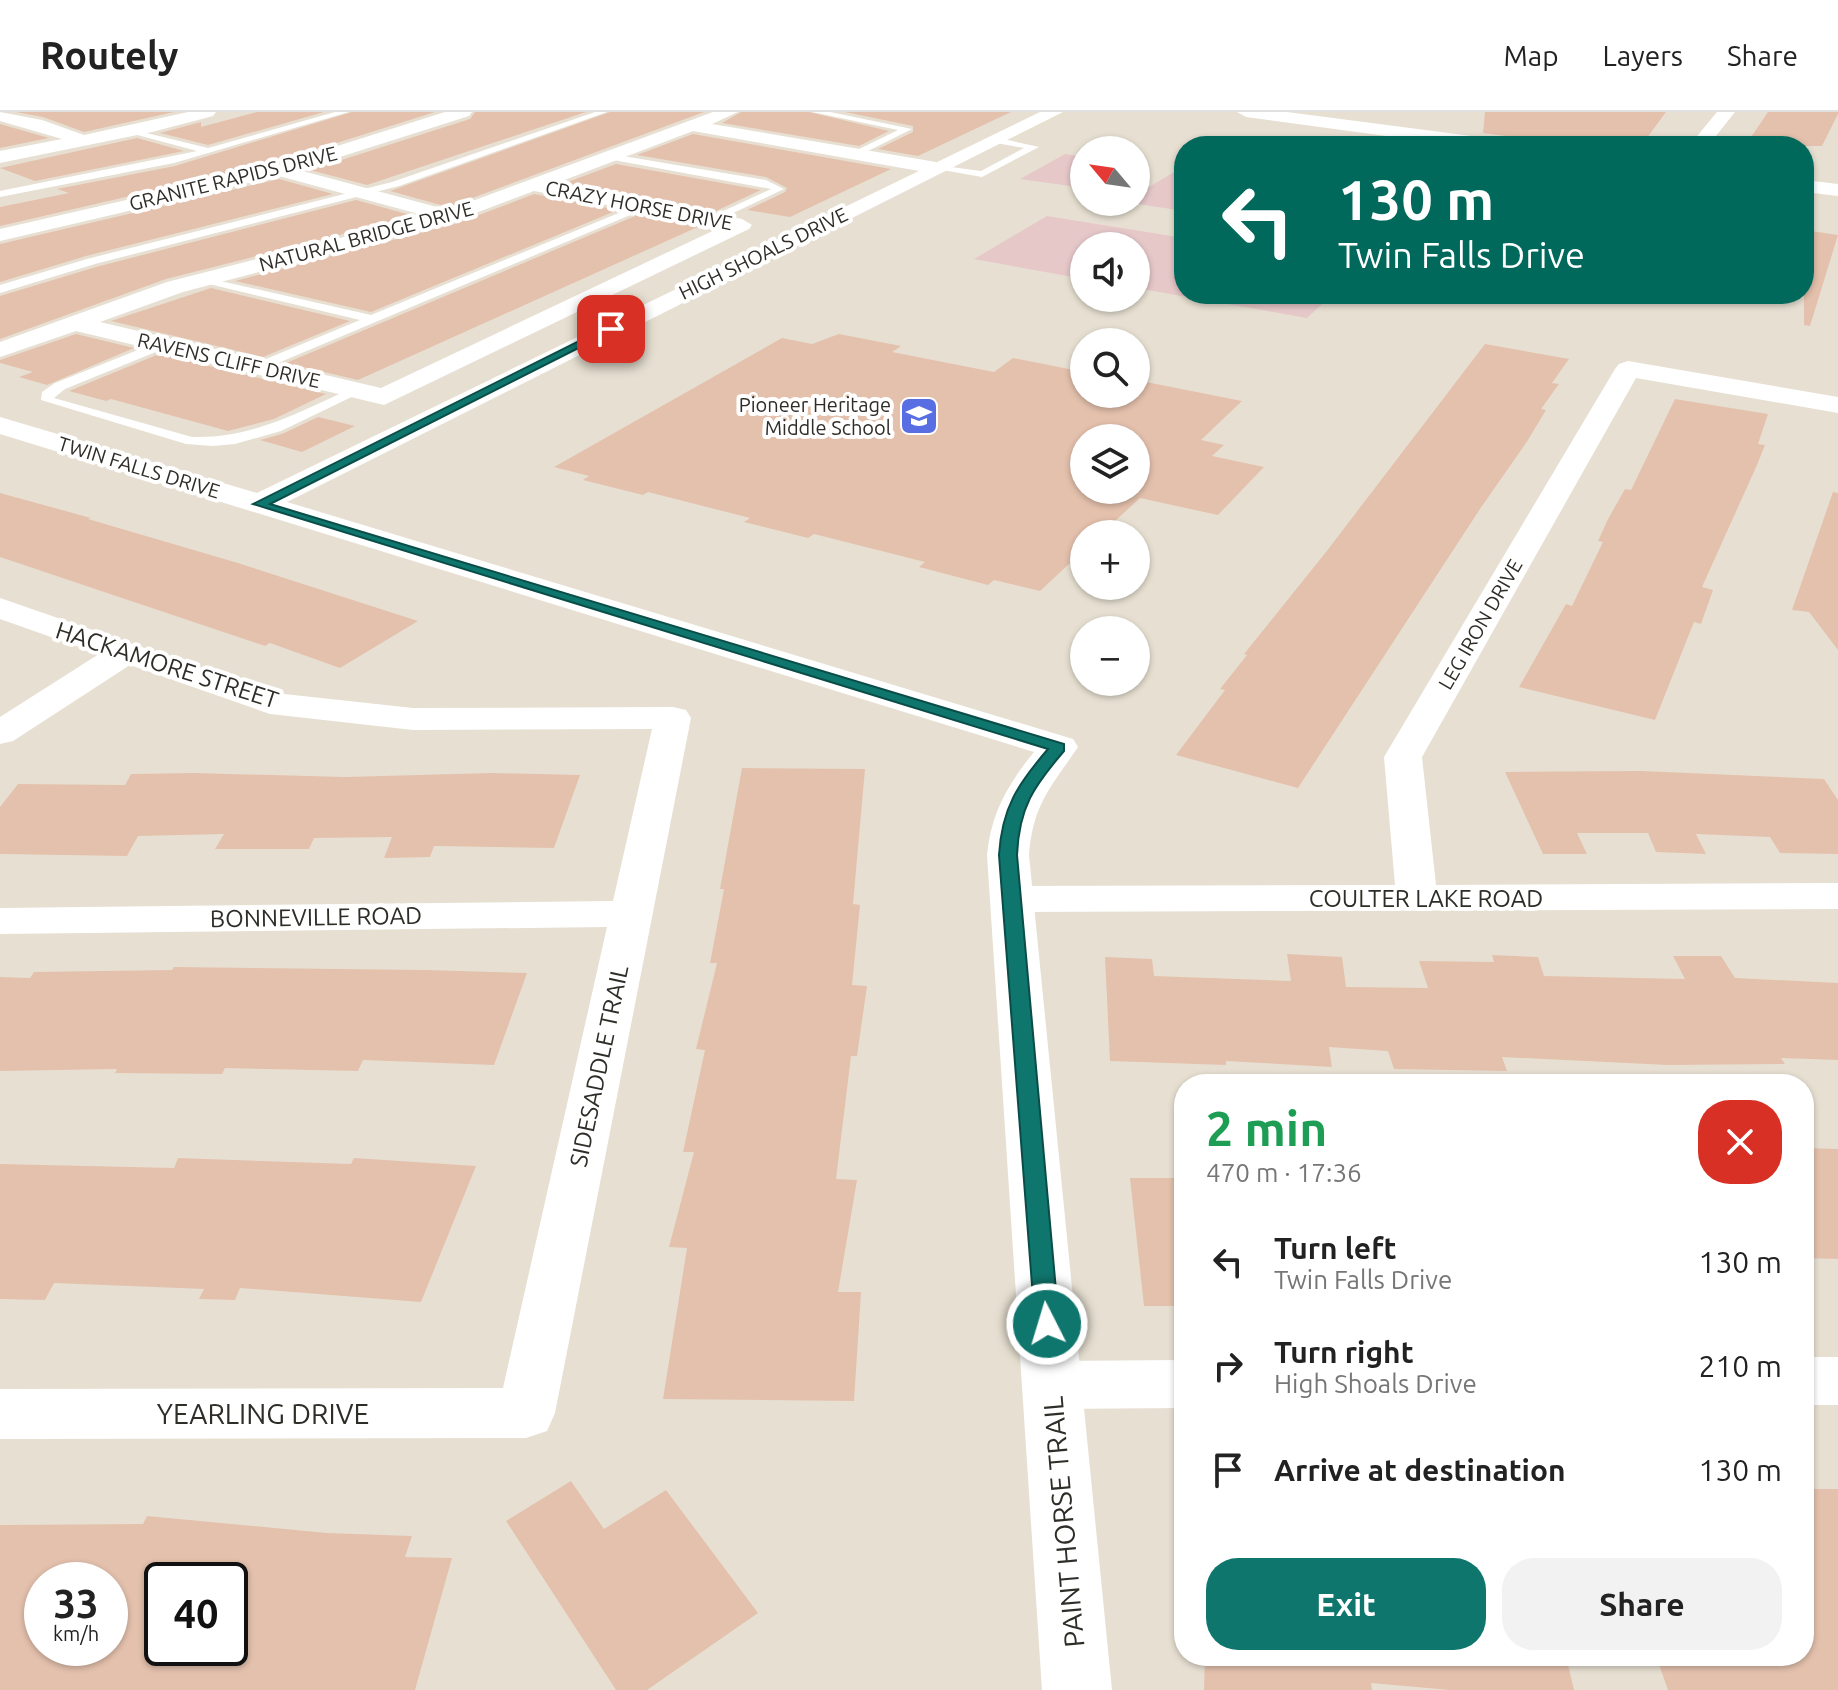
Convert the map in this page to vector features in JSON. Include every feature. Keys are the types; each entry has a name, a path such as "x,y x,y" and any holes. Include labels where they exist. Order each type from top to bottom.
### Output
{"street":[{"path":"0,157 133,131 207,112"},
{"name":"GRANITE RAPIDS DRIVE","path":"0,235 279,170 463,112"},
{"name":"NATURAL BRIDGE DRIVE","path":"0,350 198,280 450,216 729,112"},
{"path":"1246,112 1427,136"},
{"path":"1706,112 1725,113"},
{"name":"HIGH SHOALS DRIVE","path":"259,504 1046,113"},
{"path":"1706,136 1725,113"},
{"path":"3,118 82,141"},
{"path":"693,126 936,168"},
{"path":"279,170 450,216"},
{"name":"CRAZY HORSE DRIVE","path":"384,397 742,225 535,186"},
{"path":"1814,187 1838,190"},
{"name":"RAVENS CLIFF DRIVE","path":"73,323 384,397"},
{"name":"LEG IRON DRIVE","path":"1417,898 1403,757 1628,369 1838,405"},
{"name":"TWIN FALLS DRIVE","path":"0,425 1059,747"},
{"name":"HACKAMORE STREET","path":"0,608 270,703 413,719 673,718"},
{"path":"0,733 125,653"},
{"name":"SIDESADDLE TRAIL","path":"526,1413 673,718"},
{"name":"PAINT HORSE TRAIL","path":"1059,747 1026,785 1009,825 1008,855 1077,1690"},
{"name":"COULTER LAKE ROAD","path":"1013,899 1838,896"},
{"name":"BONNEVILLE ROAD","path":"0,921 632,914"},
{"path":"1814,1381 1838,1381"},
{"path":"1052,1385 1174,1384"},
{"name":"YEARLING DRIVE","path":"0,1414 526,1413"}],"lane":[{"path":"0,194 209,151 345,112"},
{"path":"0,289 136,248 364,193 603,112"},
{"path":"816,112 907,129 854,155"},
{"path":"133,131 209,151"},
{"path":"936,168 982,174 1034,147 994,140"},
{"path":"611,157 766,183 779,189 712,220"},
{"path":"259,367 643,206"},
{"path":"198,280 371,319"},
{"path":"163,344 60,386 47,395 48,400 211,444 236,442 259,434 357,391"}],"shaded area":[{"path":"1065,154 1070,155 1070,186 1020,179"},
{"path":"1174,172 1174,209 1150,206 1150,187"},
{"path":"1047,216 1147,232 1070,232 1070,276 974,259"},
{"path":"1150,233 1174,236 1174,295 1150,290"},
{"path":"1227,304 1322,304 1307,318"}],"building":[{"path":"16,112 174,112 84,132 43,117"},
{"path":"257,112 324,112 208,145 160,133 201,122 201,127"},
{"path":"352,112 435,112 273,163 0,226 0,207 69,193 57,189 175,166"},
{"path":"475,112 586,112 367,185 310,170 470,119"},
{"path":"610,112 704,112 448,207 390,191"},
{"path":"741,112 809,112 889,131 859,146 722,123"},
{"path":"845,112 1011,112 918,156 878,149 913,132 913,126"},
{"path":"1485,112 1666,112 1648,136 1507,136 1483,133"},
{"path":"1768,112 1838,112 1822,146 1814,146 1814,136 1752,136"},
{"path":"0,124 49,138 0,148"},
{"path":"693,134 891,169 790,217 747,210 785,192 787,188 766,177 637,155"},
{"path":"137,138 184,151 35,181 0,168"},
{"path":"616,164 761,190 716,211 565,183"},
{"path":"279,179 333,194 86,256 0,282 0,244"},
{"path":"534,194 618,210 371,312 235,281 458,223"},
{"path":"356,200 414,216 166,279 0,339 0,296 96,267"},
{"path":"640,214 700,226 358,380 286,363"},
{"path":"1814,231 1838,235 1810,326 1804,325 1804,304 1814,304"},
{"path":"211,288 350,321 263,357 111,321"},
{"path":"76,334 134,348 47,385 19,377 33,372 0,363 0,360"},
{"name":"Pioneer Heritage Middle School","path":"839,334 901,346 892,352 994,372 1013,358 1070,369 1070,408 1150,408 1150,383 1242,401 1201,440 1224,445 1212,456 1264,467 1218,515 1150,500 1150,424 1070,424 1070,504 1134,504 1116,520 1070,520 1070,563 1040,591 994,580 988,585 919,567 925,562 814,534 808,538 744,522 750,518 648,492 643,495 583,480 589,476 554,467 782,338 812,344"},
{"path":"1485,344 1569,359 1552,383 1559,384 1541,409 1546,410 1528,440 1298,788 1176,755 1225,690 1220,689 1247,655 1244,654"},
{"path":"159,354 326,394 274,419 228,431 111,399 106,401 69,391"},
{"path":"1675,399 1768,414 1758,444 1765,445 1702,587 1713,590 1701,624 1694,622 1655,720 1519,687 1566,604 1572,606 1603,542 1598,541 1608,519 1625,489 1631,490"},
{"path":"318,417 355,426 302,452 260,440 282,434"},
{"path":"1833,492 1838,493 1838,650 1809,612 1792,610"},
{"path":"0,493 238,563 418,621 340,668 270,643 265,646 0,557"},
{"path":"742,768 865,769 853,904 860,905 852,985 867,986 857,1056 851,1056 836,1179 857,1180 838,1292 861,1292 854,1401 663,1399 687,1248 669,1247 694,1152 683,1152 705,1050 696,1049 717,963 710,963"},
{"path":"1642,771 1824,779 1838,800 1838,854 1780,853 1770,837 1696,834 1706,854 1656,852 1648,833 1577,833 1587,854 1543,854 1505,772"},
{"path":"492,773 580,775 554,848 434,846 430,857 384,858 392,837 314,838 309,849 215,849 224,834 138,836 127,856 0,854 0,807 18,784 125,785 131,774 345,777"},
{"path":"1287,954 1342,957 1346,987 1428,988 1419,961 1494,962 1492,955 1538,957 1544,976 1685,979 1673,956 1721,956 1735,978 1838,983 1838,1060 1781,1058 1785,1064 1668,1065 1502,1057 1507,1071 1394,1069 1388,1051 1329,1047 1332,1067 1226,1061 1226,1065 1110,1061 1105,957 1152,959 1154,976 1291,981"},
{"path":"174,967 527,973 494,1065 363,1060 358,1071 225,1068 222,1074 115,1073 117,1069 0,1071 0,977 30,978 34,972 172,970"},
{"path":"1814,1148 1838,1149 1838,1259 1814,1258"},
{"path":"178,1158 351,1164 354,1158 476,1166 421,1302 240,1288 235,1300 199,1299 204,1289 54,1283 45,1300 0,1299 0,1164 174,1168"},
{"path":"1130,1178 1174,1178 1174,1306 1144,1306"},
{"path":"571,1481 604,1529 666,1490 758,1613 647,1690 616,1690 506,1521"},
{"path":"1814,1489 1838,1489 1838,1690 1668,1690 1660,1666 1814,1666"},
{"path":"147,1516 327,1533 412,1536 405,1557 452,1558 415,1690 0,1690 0,1525 143,1524"},
{"path":"1205,1666 1568,1666 1574,1690 1450,1690 1371,1683 1372,1690 1204,1690"}],"place":[{"name":"Pioneer Heritage Middle School","path":"919,416"}],"route":[{"path":"611,329 259,504 1059,747 1026,785 1009,825 1008,855 1047,1324"}]}
